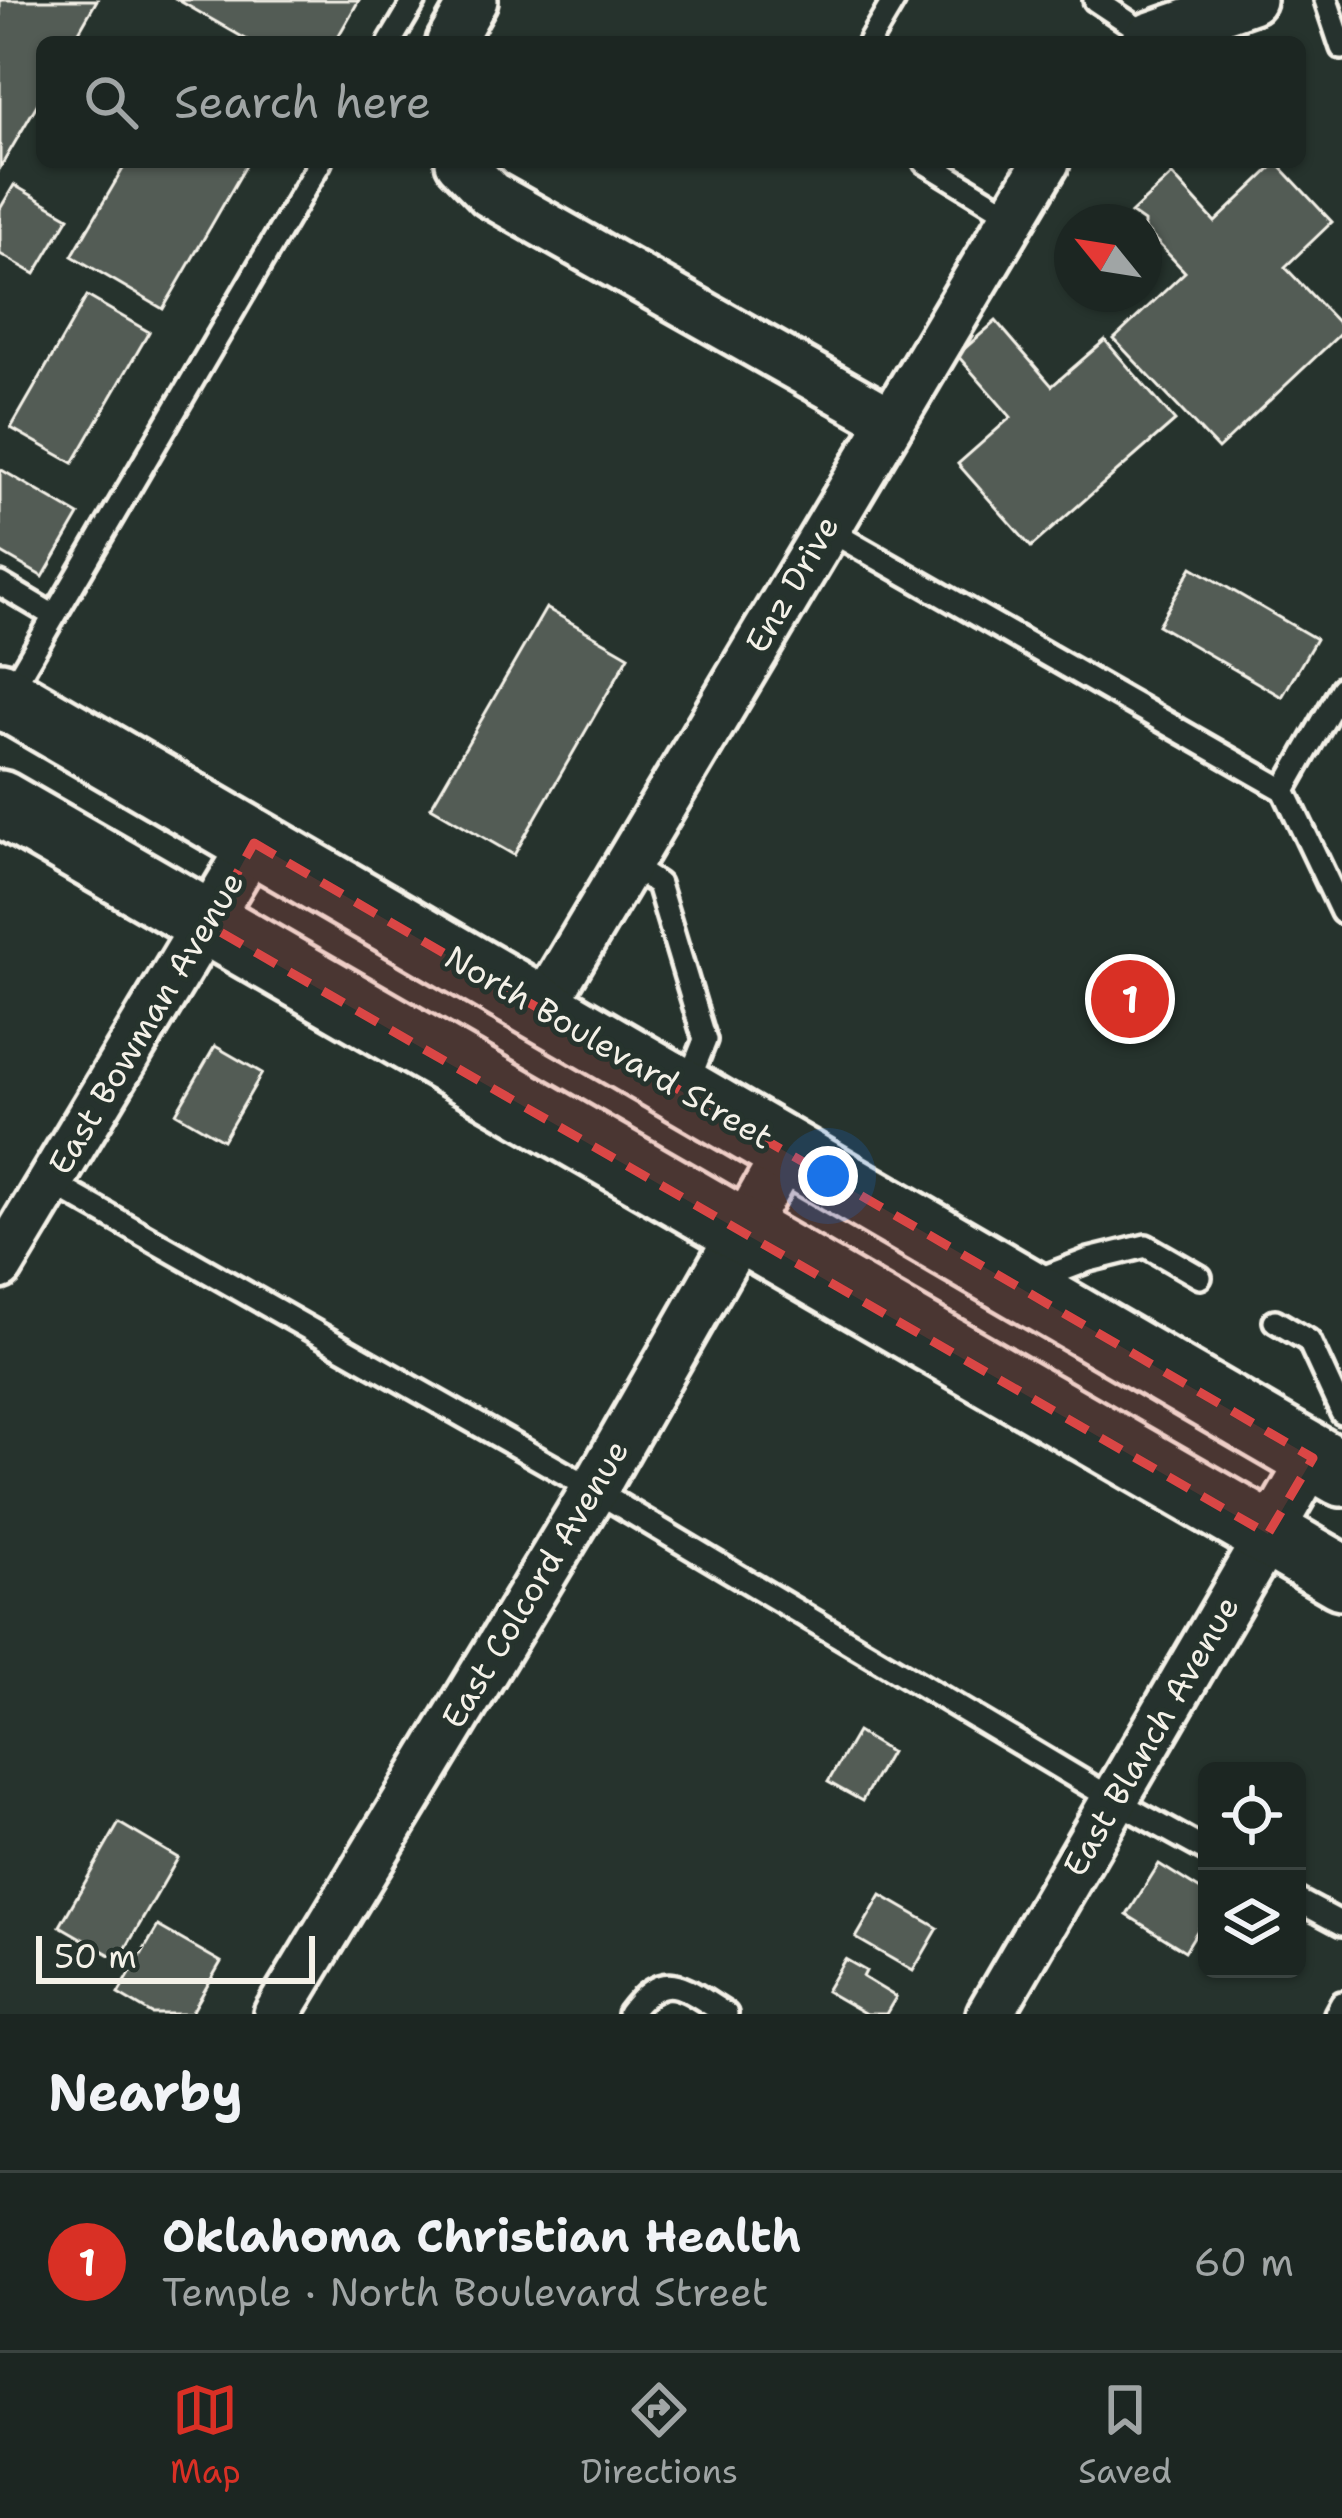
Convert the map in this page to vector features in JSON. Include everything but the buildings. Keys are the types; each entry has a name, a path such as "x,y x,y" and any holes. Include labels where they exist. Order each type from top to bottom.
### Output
{"main road":[{"name":"North Boulevard Street","path":"3,696 1021,1287 1332,1448"},
{"path":"0,803 1342,1577"},
{"path":"542,1008 551,1123"}],"street":[{"path":"453,36 474,0"},
{"path":"1154,36 1252,0"},
{"path":"465,168 490,194 890,419"},
{"name":"Enz Drive","path":"542,1008 1042,168"},
{"name":"East Bowman Avenue","path":"0,1266 254,843"},
{"name":"East Colcord Avenue","path":"277,2014 594,1490 788,1150"},
{"name":"East Blanch Avenue","path":"990,2014 1268,1534 1332,1448"}],"lane":[{"path":"394,36 415,0"},
{"path":"873,36 894,0"},
{"path":"1095,0 1142,36"},
{"path":"1327,0 1342,48"},
{"path":"3,696 316,168"},
{"path":"935,168 1013,216"},
{"path":"825,527 1284,790 1342,912"},
{"path":"0,584 54,616"},
{"path":"1284,790 1342,688"},
{"path":"628,864 658,884 705,1040 685,1091"},
{"path":"50,1182 594,1490 1198,1846"},
{"path":"1021,1287 1090,1260 1146,1246 1200,1277"},
{"path":"1275,1321 1309,1341 1332,1448"},
{"path":"1306,1905 1342,1924"},
{"path":"629,2014 645,1992 666,1985 681,1987 726,2014"},
{"path":"1336,2014 1342,2003"}],"highlighted area":[{"path":"254,843 1313,1458 1268,1534 208,925"}],"place":[{"name":"Oklahoma Christian Health","path":"1130,999"}]}
